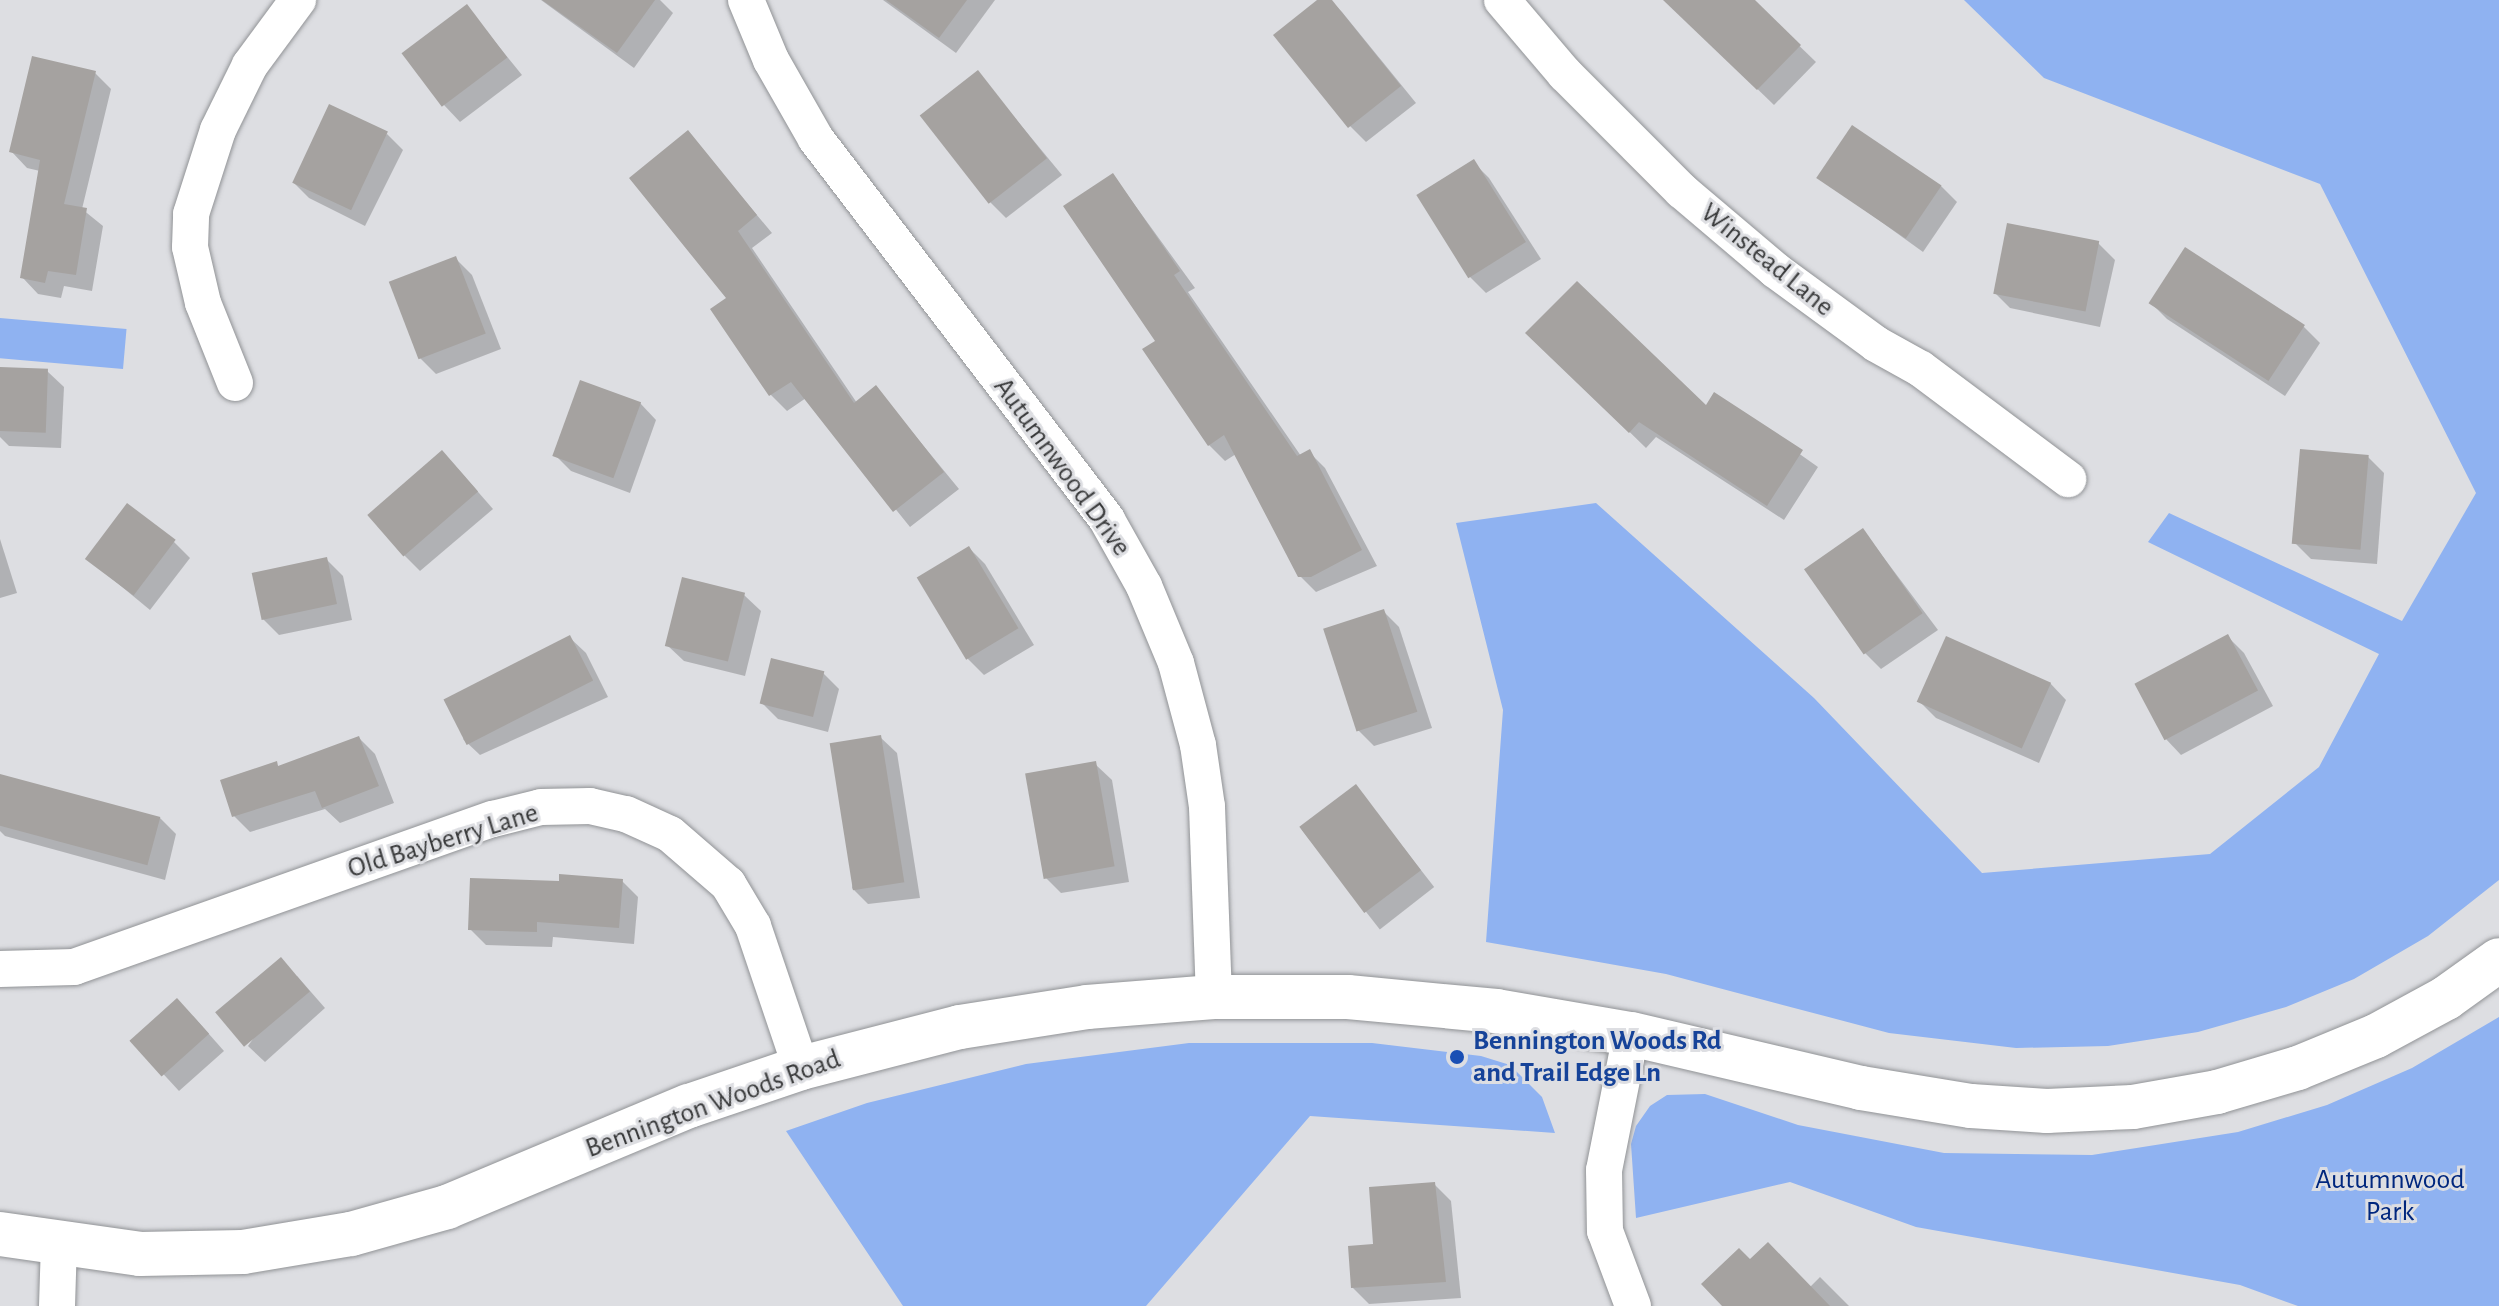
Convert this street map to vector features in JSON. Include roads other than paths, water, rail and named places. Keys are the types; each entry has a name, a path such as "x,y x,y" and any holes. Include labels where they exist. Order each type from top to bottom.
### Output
{"street":[{"path":"235,383 203,303 190,247 191,214 218,130 243,78 298,0"},
{"name":"Autumnwood Drive","path":"746,0 771,60 816,139 1107,520 1144,586 1176,663 1198,745 1207,807 1214,997"},
{"name":"Winstead Lane","path":"1502,0 1565,74 1682,191 1763,260 2068,479"},
{"name":"Old Bayberry Lane","path":"0,969 74,967 493,819 541,807 590,806 626,814 670,834 728,884 753,926 801,1068"},
{"name":"Bennington Woods Road","path":"0,1234 140,1254 243,1252 351,1234 447,1207 689,1106 801,1068 974,1025 1087,1007 1214,997 1348,997 1496,1011 1631,1034 1861,1088 1971,1106 2047,1111 2133,1107 2217,1092 2298,1068 2376,1036 2446,998 2499,960"},
{"path":"1631,1034 1604,1170 1605,1231 1633,1306"},
{"path":"57,1306 59,1244"}],"place":[{"name":"Bennington Woods Rd and Trail Edge Ln","path":"1457,1057"}],"park label":[{"name":"Autumnwood Park","path":"2390,1196"}]}
